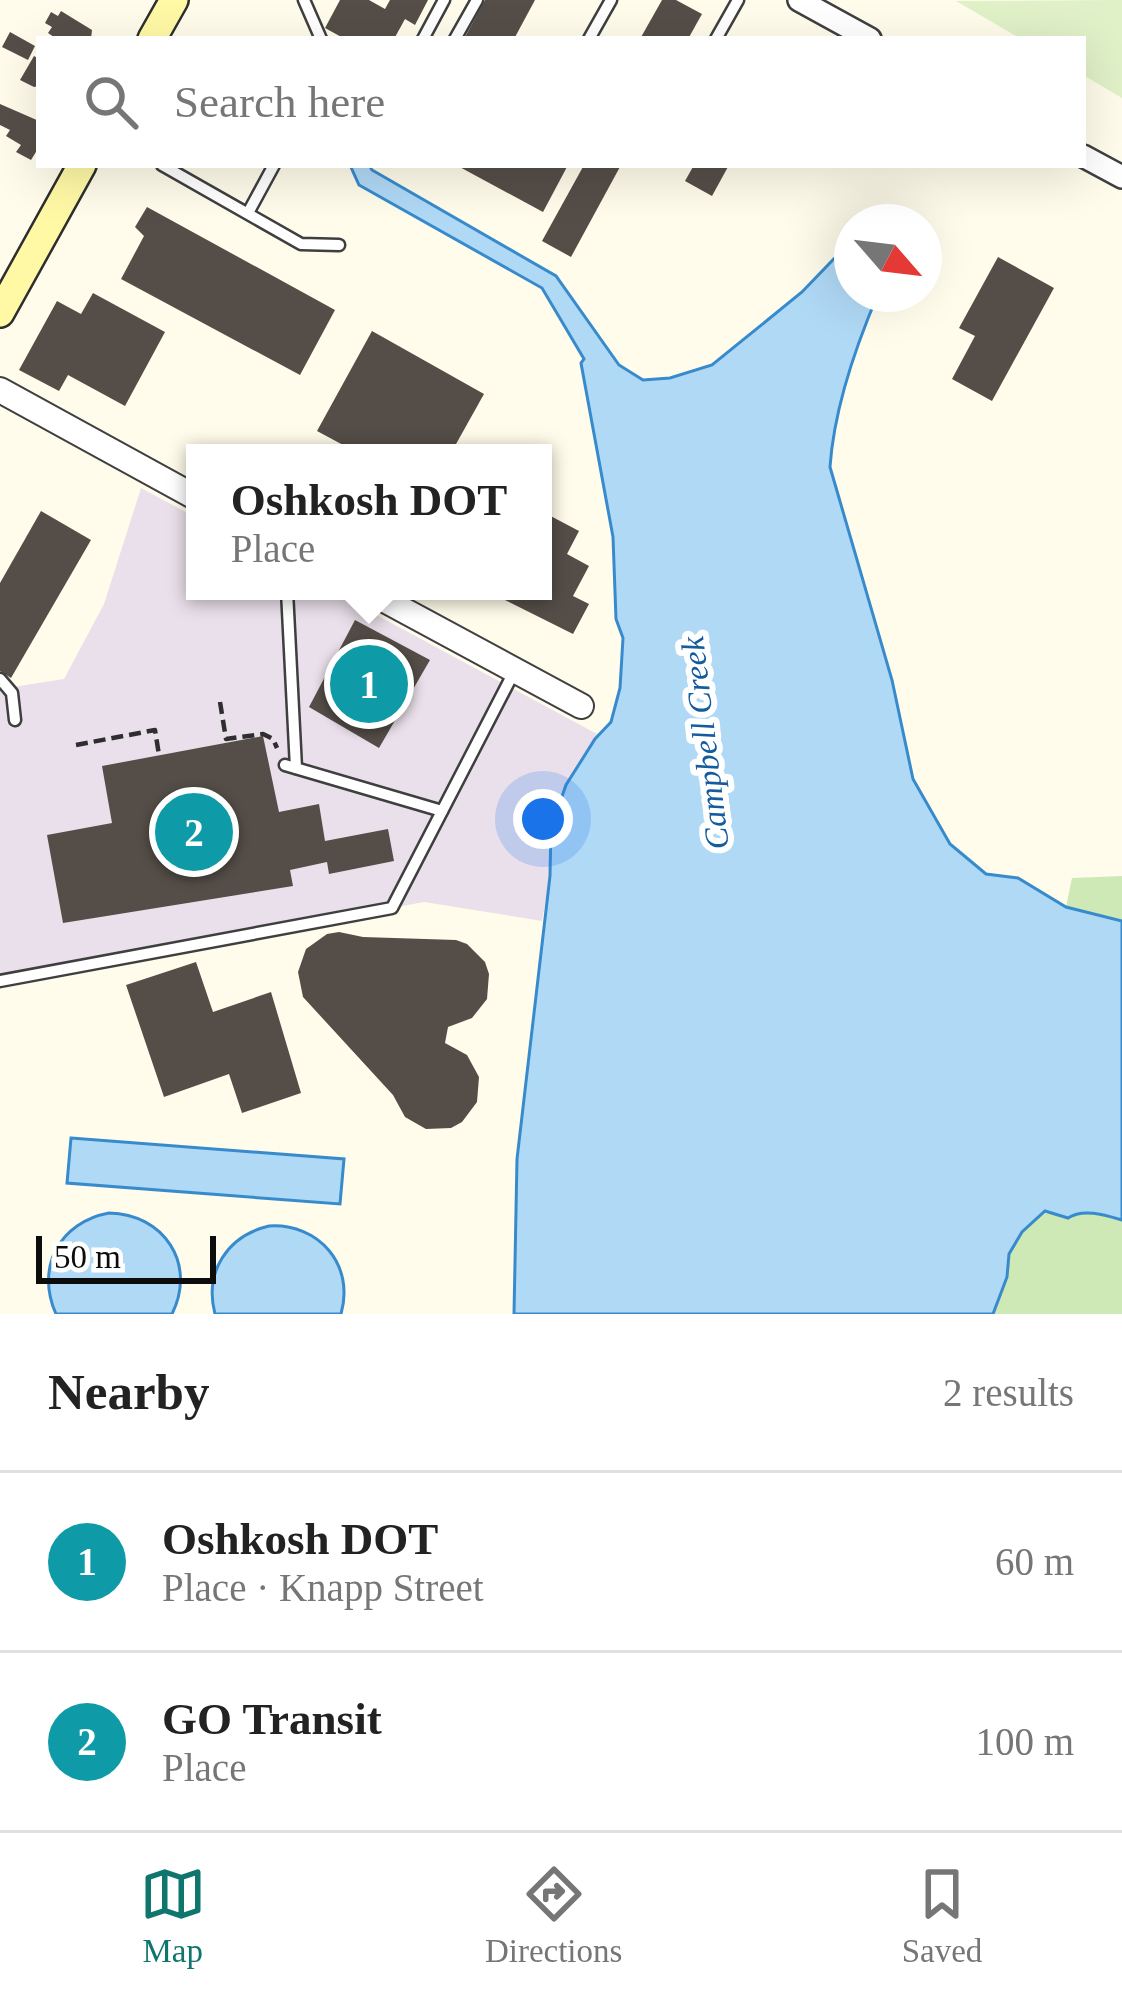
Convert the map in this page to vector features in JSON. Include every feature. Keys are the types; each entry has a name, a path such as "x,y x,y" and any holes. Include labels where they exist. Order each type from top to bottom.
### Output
{"main road":[{"path":"154,36 174,0"},
{"path":"0,313 80,168"}],"street":[{"path":"800,0 865,36"},
{"path":"1086,158 1122,177"},
{"path":"0,390 186,492"},
{"path":"385,600 581,706"}],"lane":[{"path":"304,0 320,36"},
{"path":"425,36 444,0"},
{"path":"457,36 477,0"},
{"path":"591,36 611,0"},
{"path":"718,36 738,0"},
{"path":"167,168 301,244 339,245"},
{"path":"188,180 194,168"},
{"path":"248,214 272,168"},
{"path":"287,600 290,767 442,811"},
{"path":"0,981 392,908 515,670"},
{"path":"0,679 12,693 15,720"}],"path":[{"path":"220,703 226,739 263,734 274,739 290,767"},
{"path":"76,745 154,727 159,755"}],"shaded area":[{"path":"141,488 186,512 186,600 349,600 599,735 566,785 551,827 550,876 542,921 424,902 0,981 0,689 64,679 104,604"}],"green space":[{"path":"1122,0 1122,98 1086,77 1086,36 1016,36 956,1"},
{"path":"1122,876 1122,921 1066,907 1072,878"},
{"path":"1046,1211 1068,1218 1087,1213 1122,1220 1122,1314 993,1314 1007,1277 1009,1254 1022,1232"}],"water":[{"name":"Campbell Creek","path":"351,168 371,168 556,276 619,365 643,380 670,378 712,365 802,292 834,259 834,312 871,312 847,379 830,467 892,680 913,779 950,844 986,874 1018,878 1066,907 1122,921 1122,1220 1087,1213 1068,1218 1045,1211 1022,1232 1009,1254 1007,1277 993,1314 514,1314 517,1159 550,876 551,828 566,785 611,722 620,688 623,638 616,619 613,537 581,363 584,359 542,288 359,185"},
{"path":"71,1138 344,1159 340,1204 67,1183"},
{"path":"109,1213 146,1222 170,1245 180,1277 172,1314 56,1314 49,1280 56,1249 77,1226"},
{"path":"269,1226 303,1232 329,1250 343,1279 341,1314 215,1314 213,1284 222,1258 241,1238"}],"building":[{"path":"340,0 369,0 385,9 390,0 428,0 415,25 405,19 396,36 340,36 325,28"},
{"path":"485,0 535,0 516,36 466,36"},
{"path":"662,0 676,0 702,14 690,36 642,36"},
{"path":"61,11 92,30 91,36 52,36 48,33 52,27 45,23 51,12 58,16"},
{"path":"10,32 35,46 28,60 2,47"},
{"path":"34,56 36,57 36,87 20,80"},
{"path":"0,104 36,120 36,152 31,160 16,152 21,145 6,136 10,130 0,125"},
{"path":"462,168 566,168 543,212"},
{"path":"582,168 619,168 571,257 542,241"},
{"path":"692,168 727,168 712,196 685,181"},
{"path":"147,207 335,310 300,375 121,279 144,236 135,227"},
{"path":"998,257 1054,288 992,401 952,379 975,336 959,328"},
{"path":"93,293 165,332 125,406 68,375 59,391 19,370 57,301 81,314"},
{"path":"372,331 484,394 456,444 341,444 317,431"},
{"path":"41,511 91,540 11,678 0,671 0,583"},
{"path":"552,517 579,531 567,554 589,566 573,596 589,604 573,634 505,600 552,600"},
{"path":"355,620 430,660 379,748 309,707"},
{"path":"263,736 279,812 319,804 325,841 388,829 394,861 329,874 327,862 290,870 293,886 63,923 47,835 112,823 102,766"},
{"path":"327,934 456,940 485,962 487,999 472,1018 448,1027 445,1043 467,1055 479,1077 477,1102 462,1122 451,1128 426,1129 405,1117 393,1095 303,997 298,972 306,949"},
{"path":"196,962 213,1012 271,992 301,1093 242,1113 229,1074 164,1097 126,985"}],"place":[{"name":"Oshkosh DOT","path":"369,684"},
{"name":"GO Transit","path":"194,832"}]}
